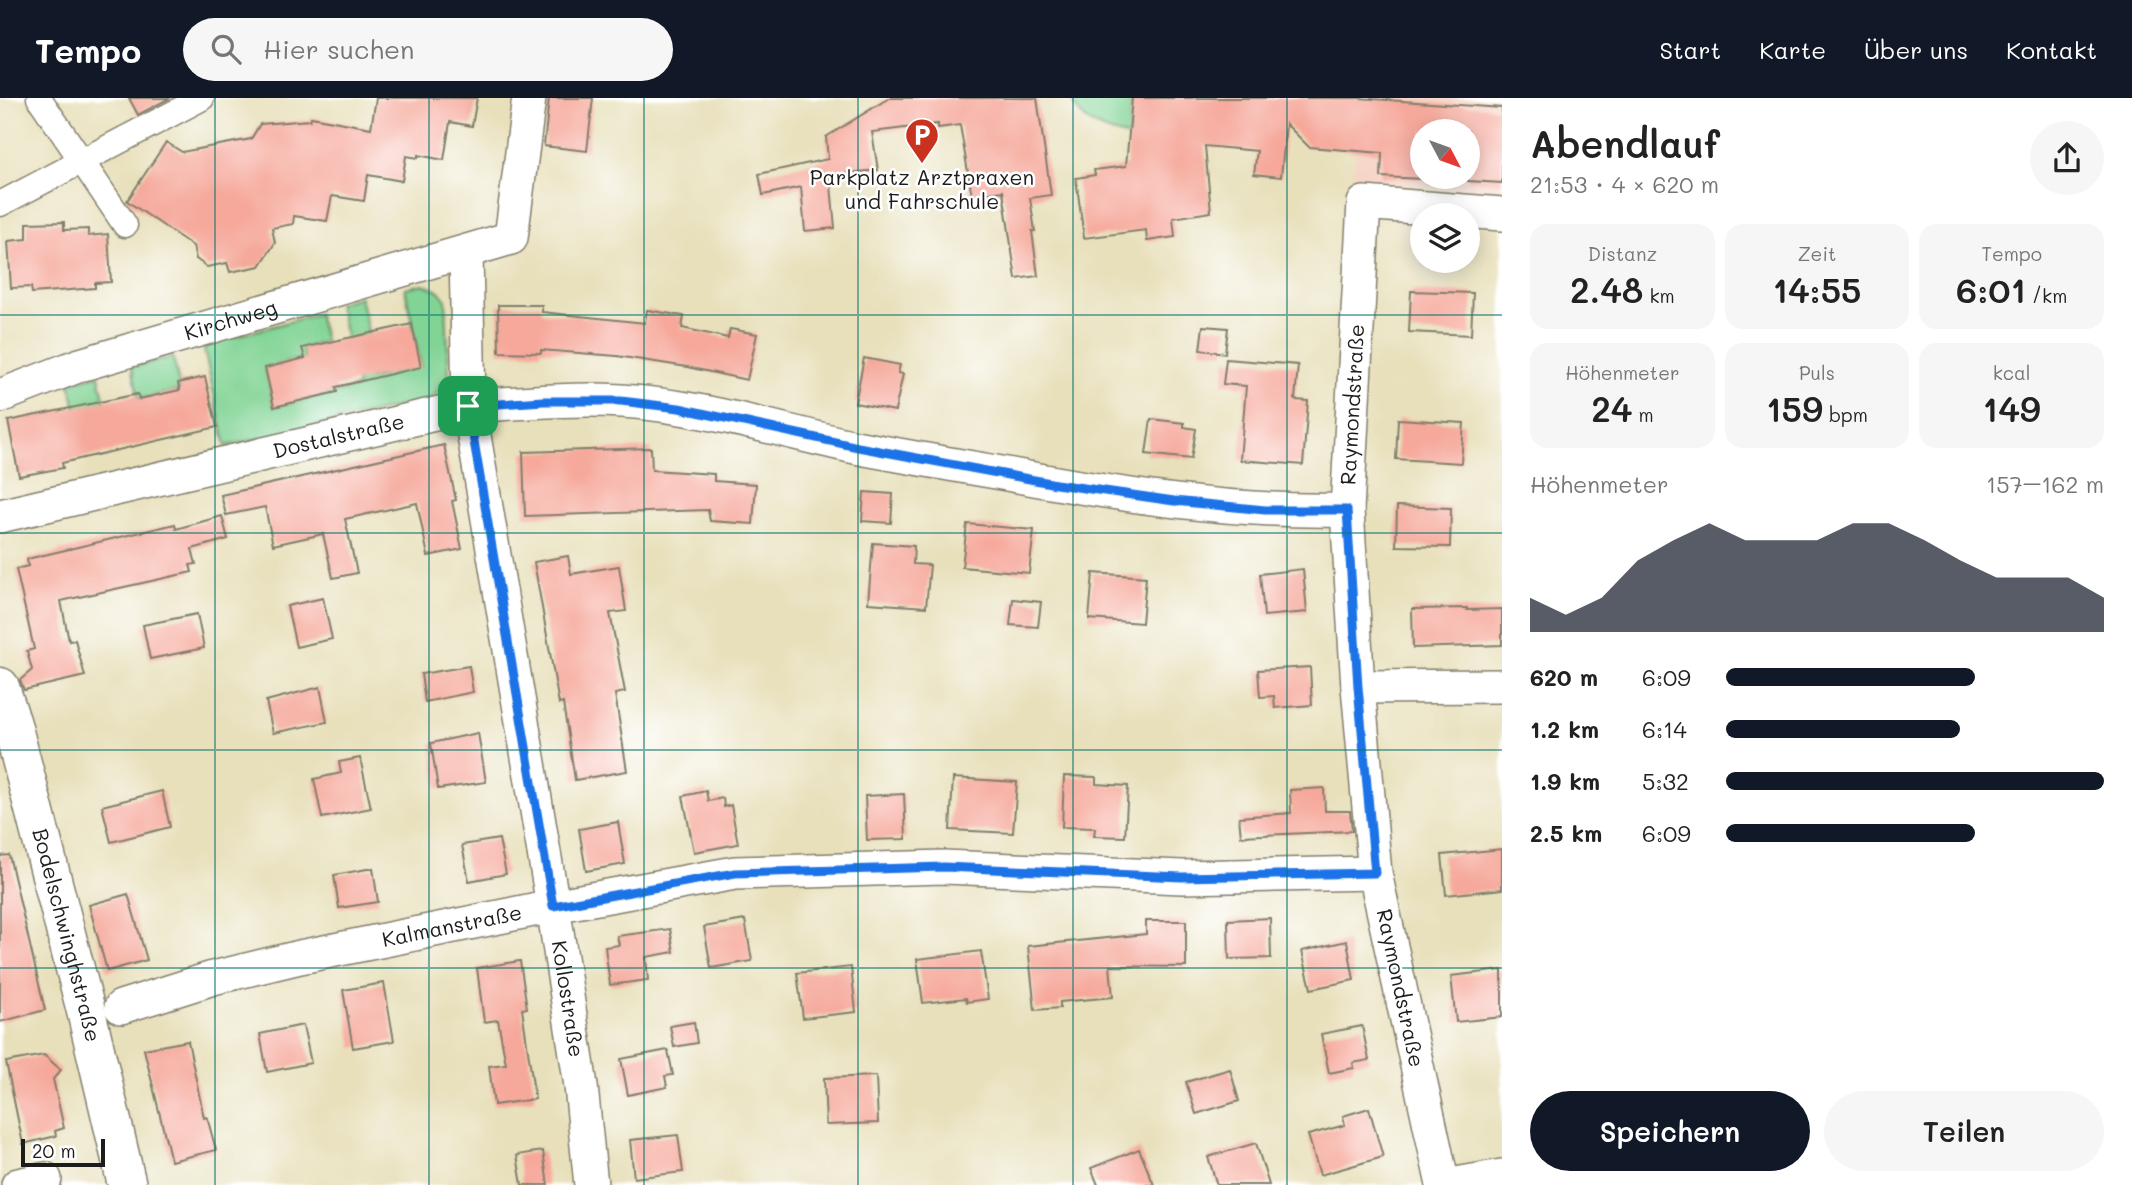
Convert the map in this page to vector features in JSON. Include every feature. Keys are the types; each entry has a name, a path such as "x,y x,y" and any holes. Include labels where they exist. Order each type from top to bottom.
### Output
{"street":[{"path":"39,98 125,225"},
{"path":"0,204 202,98"},
{"path":"466,253 511,238 528,98"},
{"name":"Raymondstraße","path":"1443,1185 1375,873 1358,687 1347,510 1364,203 1502,215"},
{"name":"Kirchweg","path":"0,396 80,365 466,253"},
{"name":"Kollostraße","path":"466,253 468,406 553,906 581,1086 591,1185"},
{"name":"Dostalstraße","path":"0,516 468,406 543,401 621,401 679,408 858,447 1056,484 1220,507 1290,511 1347,510"},
{"path":"1358,687 1502,686"},
{"name":"Bodelschwinghstraße","path":"0,687 12,724 86,1012 127,1185"},
{"name":"Kalmanstraße","path":"121,1007 213,978 300,957 553,906 735,873 944,867 1182,877 1375,873"},
{"path":"1450,1185 1502,1176"}],"shaded area":[{"path":"1360,98 1502,98 1502,193 1459,189 1480,189 1480,119 1410,119 1410,184 1353,179"}],"green space":[{"path":"1071,98 1132,98 1129,137 1094,125 1080,114"},
{"path":"423,284 439,291 446,300 449,379 442,389 428,400 226,446 203,345 318,314 325,342 302,348 305,358 265,368 274,407 358,387 338,303 360,297 369,335 370,379 421,366 405,288"},
{"path":"173,357 180,390 139,399 132,367"},
{"path":"99,375 105,403 79,422 70,382"}],"building":[{"path":"129,98 170,98 138,115"},
{"path":"376,98 477,98 472,126 450,122 444,160 418,155 418,158 406,156 402,181 368,175 364,201 332,196 327,221 294,216 293,224 272,228 275,243 260,266 230,272 227,263 207,267 196,259 193,246 127,201 166,142 182,152 251,139 260,124 310,120 311,117 371,128"},
{"path":"549,98 593,98 587,151 544,146"},
{"path":"889,98 1037,98 1051,195 1030,198 1038,276 1016,279 1003,191 972,196 960,125 938,128 938,124 872,132 878,170 830,175 835,228 805,231 801,187 763,195 759,174 828,159 826,137"},
{"path":"1132,98 1358,98 1502,108 1502,183 1480,182 1480,119 1410,119 1410,178 1381,177 1382,153 1309,147 1286,124 1281,177 1254,174 1257,151 1205,146 1211,212 1173,218 1175,237 1147,241 1146,230 1084,238 1076,178 1095,175 1094,170 1126,166"},
{"path":"64,222 64,230 88,229 88,236 108,234 111,282 95,283 95,288 32,293 31,287 11,288 8,241 27,239 27,223"},
{"path":"1411,291 1473,293 1471,335 1409,332"},
{"path":"498,305 542,305 542,312 645,323 647,310 684,316 682,328 728,338 730,329 757,334 747,380 617,356 541,350 541,353 499,352"},
{"path":"412,324 421,367 336,387 337,392 274,407 265,368 305,358 302,348"},
{"path":"1203,326 1228,328 1225,353 1200,350"},
{"path":"864,358 900,365 898,373 903,374 895,411 855,403"},
{"path":"1226,359 1298,365 1295,400 1308,401 1303,465 1240,460 1246,386 1223,384"},
{"path":"205,377 217,427 62,463 63,468 19,476 8,421 138,394 139,399 180,390 178,383"},
{"path":"1151,419 1184,423 1184,427 1196,429 1191,459 1146,454"},
{"path":"1398,419 1464,423 1461,463 1396,459"},
{"path":"444,445 456,500 452,501 462,549 428,556 417,503 345,519 357,573 333,578 323,534 273,545 265,507 226,515 221,495"},
{"path":"651,448 652,470 714,474 714,481 756,484 753,524 710,521 708,510 525,516 523,452"},
{"path":"864,492 893,494 891,523 862,521"},
{"path":"1397,506 1451,508 1450,547 1396,546"},
{"path":"222,516 228,539 192,549 196,564 190,565 192,572 61,601 69,641 75,640 85,676 24,690 20,680 32,670 27,651 34,649 16,569 28,566 27,559 175,524 176,529"},
{"path":"967,524 1034,530 1029,573 962,567"},
{"path":"873,543 914,546 913,564 930,565 926,607 868,603"},
{"path":"568,556 571,574 619,566 626,611 610,613 625,692 615,694 627,771 575,780 563,703 559,704 534,562"},
{"path":"1303,569 1307,612 1264,616 1260,574"},
{"path":"1093,573 1146,577 1142,623 1089,619"},
{"path":"323,598 332,639 296,647 287,606"},
{"path":"1013,599 1041,602 1038,627 1010,625"},
{"path":"1412,609 1502,609 1502,645 1413,648"},
{"path":"197,614 204,648 150,659 143,625"},
{"path":"469,666 473,692 425,702 421,674"},
{"path":"1310,667 1312,705 1275,708 1274,696 1260,697 1258,670"},
{"path":"320,687 327,722 273,733 266,701"},
{"path":"478,733 486,782 438,789 431,743"},
{"path":"360,758 371,808 322,818 314,779 341,773 339,762"},
{"path":"1064,776 1096,777 1096,784 1128,786 1125,837 1094,836 1095,828 1062,827"},
{"path":"953,778 1017,782 1013,833 950,830"},
{"path":"1324,788 1325,811 1350,811 1352,831 1241,836 1239,817 1291,813 1290,790"},
{"path":"162,791 170,827 111,842 102,806"},
{"path":"706,791 708,801 723,798 724,807 731,805 738,844 694,852 683,796"},
{"path":"904,794 906,839 867,840 865,796"},
{"path":"618,822 625,864 586,871 579,829"},
{"path":"499,839 506,874 469,881 462,845"},
{"path":"1502,849 1502,889 1446,895 1442,855"},
{"path":"9,855 45,1010 0,1022 0,856"},
{"path":"373,868 378,902 339,908 334,875"},
{"path":"128,894 147,960 107,971 89,905"},
{"path":"1270,918 1271,958 1229,959 1228,920"},
{"path":"745,920 752,961 711,968 704,927"},
{"path":"1146,921 1186,921 1186,967 1110,966 1113,997 1060,1002 1060,1008 1035,1010 1028,946 1146,934"},
{"path":"670,929 674,952 646,957 648,980 610,985 605,947 619,945 617,936"},
{"path":"1347,941 1354,980 1311,989 1302,951"},
{"path":"981,951 988,999 967,1002 966,998 923,1003 917,959"},
{"path":"520,961 527,1008 522,1009 535,1099 494,1105 489,1066 506,1064 498,1020 484,1022 477,968"},
{"path":"851,967 856,1012 803,1018 797,973"},
{"path":"1502,970 1502,1017 1456,1022 1451,976"},
{"path":"384,983 394,1041 353,1048 343,990"},
{"path":"694,1022 697,1043 674,1047 670,1026"},
{"path":"303,1025 311,1063 267,1072 260,1034"},
{"path":"1362,1026 1369,1060 1353,1063 1354,1068 1329,1073 1321,1034"},
{"path":"188,1041 204,1118 207,1117 216,1150 171,1161 144,1049"},
{"path":"668,1050 673,1075 665,1076 667,1087 628,1095 621,1059"},
{"path":"44,1055 61,1070 53,1079 64,1128 55,1131 56,1136 23,1144 6,1062"},
{"path":"1230,1069 1239,1101 1196,1114 1186,1082"},
{"path":"876,1076 878,1123 826,1125 824,1078"},
{"path":"1369,1108 1383,1157 1320,1175 1308,1135 1345,1125 1343,1116"},
{"path":"678,1135 683,1172 634,1178 630,1140"},
{"path":"1256,1143 1269,1185 1217,1185 1208,1157"},
{"path":"1139,1149 1154,1185 1098,1185 1091,1168"},
{"path":"543,1151 548,1185 522,1185 517,1155"}],"place":[{"name":"Parkplatz Arztpraxen und Fahrschule","path":"922,165"}],"route":[{"path":"543,401 621,401 650,404 1056,484 1220,507 1347,510 1358,687 1375,873 1182,877 944,867 735,873 553,906 468,406 543,401"}]}
